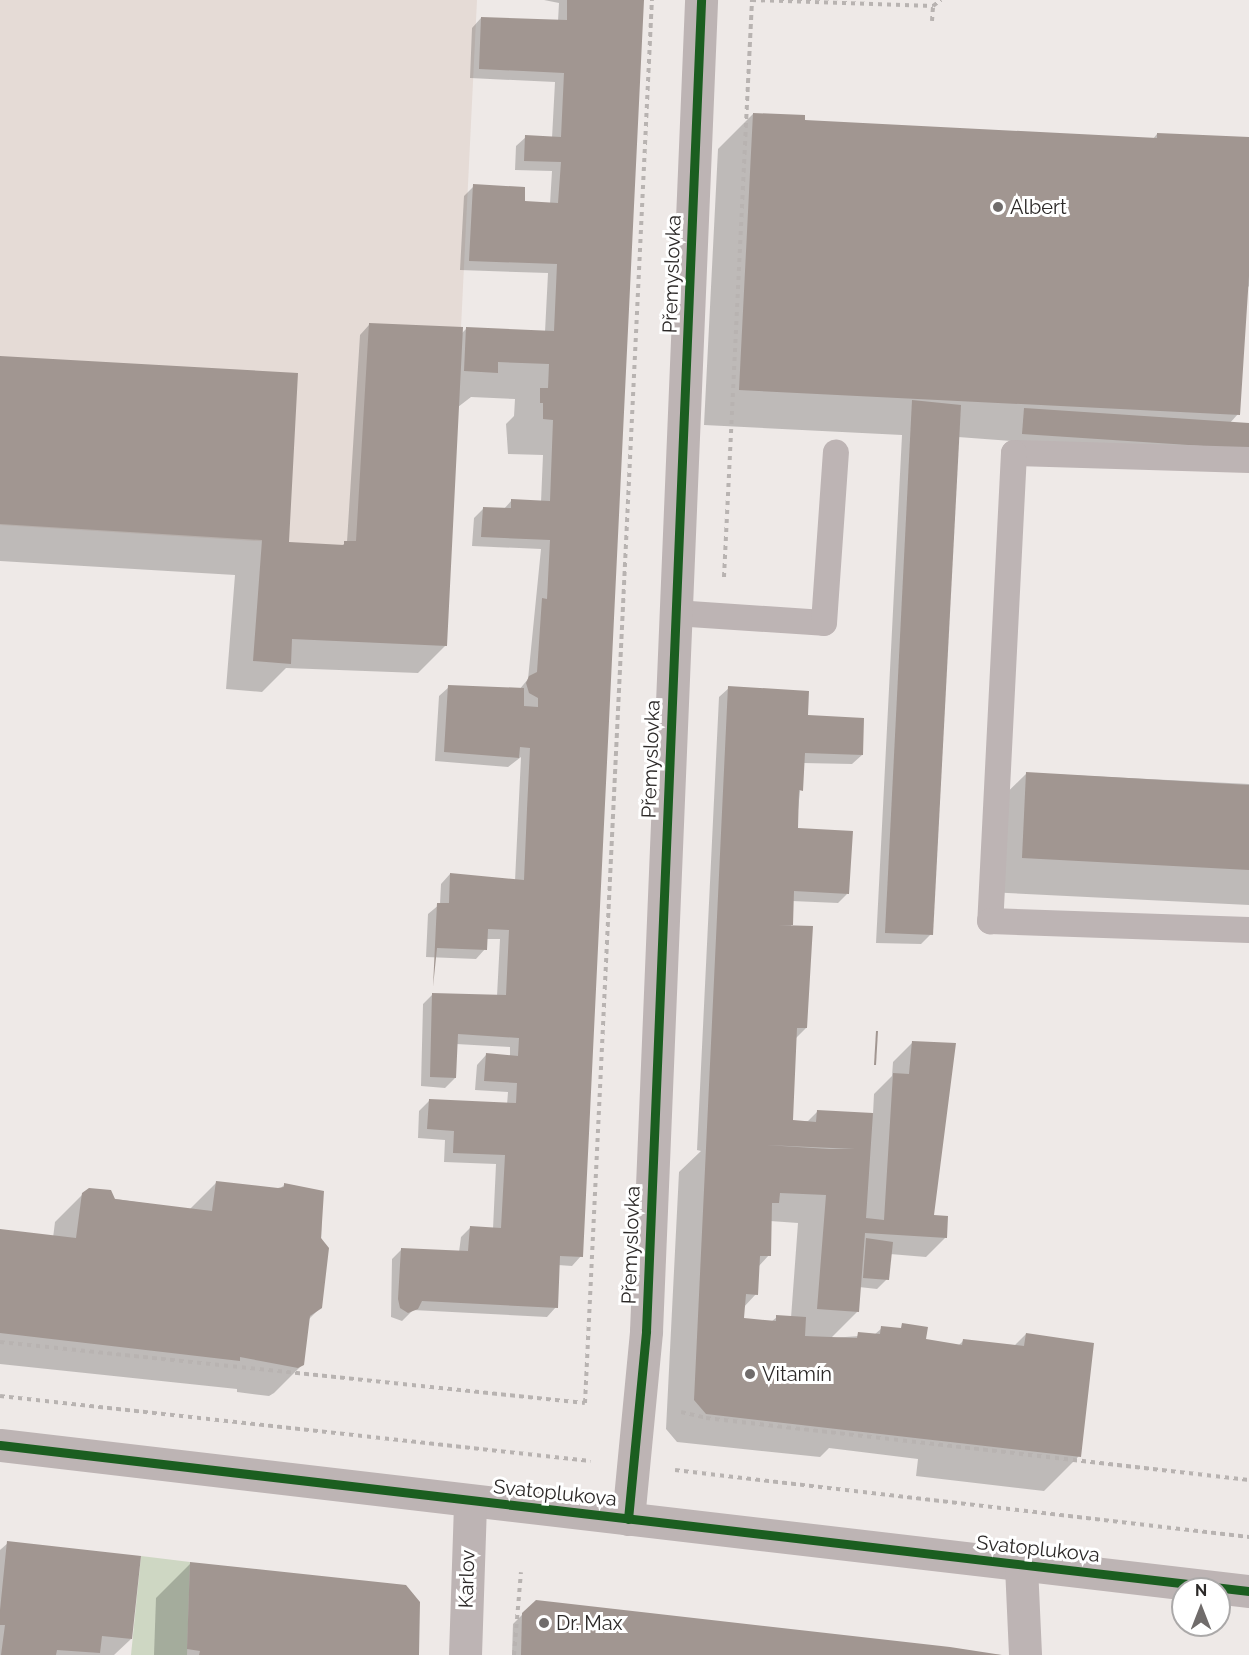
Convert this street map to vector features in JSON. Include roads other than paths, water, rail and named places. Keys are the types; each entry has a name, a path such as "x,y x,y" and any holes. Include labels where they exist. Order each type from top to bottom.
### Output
{"street":[{"name":"Přemyslovka","path":"628,1519 646,1319 701,0"},
{"name":"Svatoplukova","path":"0,1445 470,1503 628,1519 1249,1591"},
{"name":"Karlov","path":"465,1655 470,1503"},
{"path":"1021,1566 1025,1655"}],"lane":[{"path":"675,613 824,624 836,452"},
{"path":"1249,460 1014,453 990,921 1249,930"}],"place":[{"name":"Albert","path":"998,207"},
{"name":"Vitamín","path":"750,1374"},
{"name":"Dr. Max","path":"544,1623"}]}
